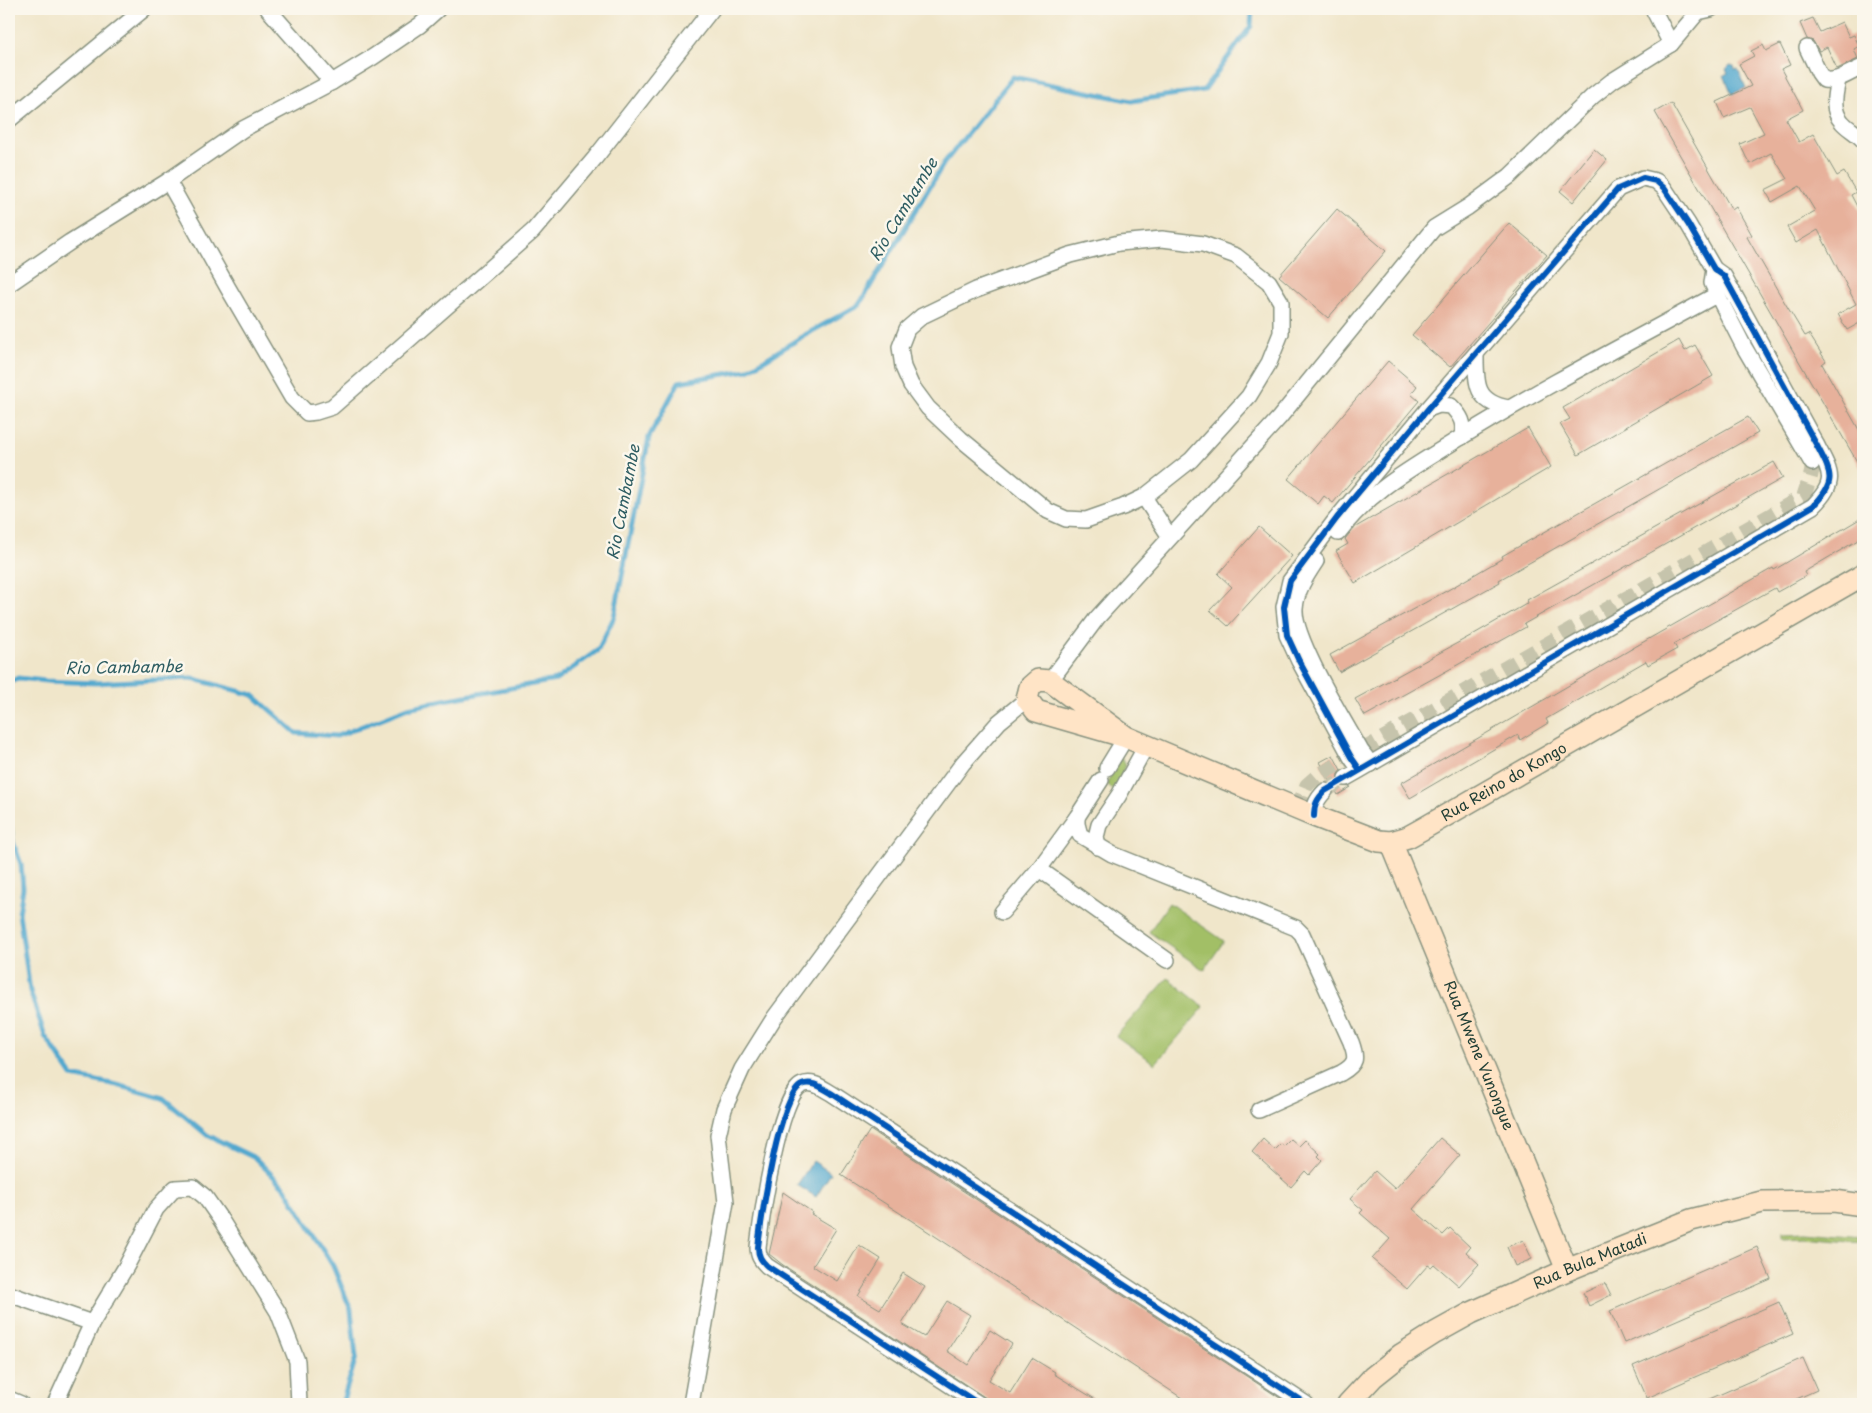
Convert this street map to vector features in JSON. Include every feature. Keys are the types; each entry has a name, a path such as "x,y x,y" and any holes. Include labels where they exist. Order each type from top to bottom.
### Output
{"street":[{"path":"9,120 144,9"},
{"path":"268,9 332,82"},
{"path":"9,284 70,242 168,181 243,129 332,82 373,57 412,31 438,9"},
{"path":"168,181 292,398 307,413 332,407 533,231 595,158 712,9"},
{"path":"1653,9 1671,44"},
{"path":"1050,681 1097,618 1279,418 1434,228 1468,207 1510,176 1593,96 1671,44 1698,12 1711,9"},
{"path":"1807,48 1824,80 1838,80 1863,67"},
{"path":"1838,80 1834,98 1838,116 1843,124 1851,128 1863,140"},
{"path":"1346,778 1366,767 1813,506 1826,494 1830,480 1828,468 1822,456 1724,276 1714,269 1688,224 1664,188 1656,181 1643,178 1618,189 1428,409 1310,552 1290,581 1284,607 1287,634 1299,661 1351,757 1366,767"},
{"path":"1162,239 1203,244 1236,256 1269,282 1281,302 1281,333 1269,363 1249,396 1191,460 1144,497 1123,507 1086,520 1066,518 1048,511 961,439 928,408 911,385 903,367 900,347 907,329 922,316 976,290 1070,255 1119,243 1162,239"},
{"path":"1714,269 1712,283 1744,347 1812,463"},
{"path":"1366,767 1361,752 1298,631 1294,610 1300,586 1316,562 1346,522 1371,497 1400,474 1508,408 1718,294"},
{"path":"1476,355 1476,383 1480,392 1488,402 1508,408"},
{"path":"1428,409 1439,406 1451,406 1460,415 1464,427 1462,437"},
{"path":"1144,497 1170,537"},
{"name":"Rua Reino do Kongo","path":"1391,842 1408,837 1426,827 1863,575"},
{"path":"691,1404 726,1202 718,1135 724,1109 742,1069 774,1018 963,763 999,722 1026,700 1030,687 1038,680 1050,681 1126,738"},
{"path":"1026,700 1036,711 1126,738 1314,816 1379,841 1391,842"},
{"path":"1002,912 1039,868 1077,817 1126,738"},
{"path":"1098,847 1096,838 1099,825 1119,795 1146,746"},
{"path":"1102,778 1112,795 1119,795"},
{"path":"1314,816 1317,800 1325,791"},
{"path":"1077,817 1080,836 1098,847 1296,928 1302,934 1355,1051 1355,1062 1350,1068 1341,1073 1259,1110"},
{"name":"Rua Mwene Vunongue","path":"1391,842 1567,1270"},
{"path":"1039,868 1168,960"},
{"path":"979,1404 775,1272 761,1261 758,1255 758,1247 768,1172 788,1104 794,1092 803,1084 818,1085 1306,1404"},
{"path":"55,1404 92,1323 128,1265 156,1209 175,1188 193,1187 206,1197 278,1312 297,1361 299,1404"},
{"name":"Rua Bula Matadi","path":"1348,1404 1373,1377 1394,1360 1435,1333 1471,1313 1567,1270 1691,1220 1762,1202 1834,1201 1863,1204"},
{"path":"9,1294 92,1323"},
{"path":"9,1399 21,1404"}],"green space":[{"path":"1123,759 1126,765 1116,788 1110,789 1107,784 1117,761"},
{"path":"1169,903 1224,941 1204,970 1149,932"},
{"path":"1168,978 1204,1007 1155,1064 1116,1036"},
{"path":"1805,1232 1863,1237 1863,1242 1804,1237 1782,1238 1782,1233"}],"water":[{"path":"1730,65 1734,66 1735,70 1738,69 1746,88 1732,94 1724,75 1728,73 1726,69"},
{"path":"813,1161 831,1173 816,1197 797,1185"}],"building":[{"path":"1813,18 1820,32 1842,22 1849,37 1854,35 1859,46 1854,49 1858,59 1837,69 1827,47 1819,51 1813,41 1807,39 1800,23"},
{"path":"1780,44 1790,65 1781,69 1803,110 1786,119 1799,142 1813,134 1837,176 1844,172 1856,192 1851,195 1863,218 1863,321 1847,330 1838,314 1856,304 1818,230 1796,243 1787,227 1815,211 1800,186 1772,202 1765,190 1787,179 1771,153 1750,164 1746,157 1740,144 1764,133 1750,107 1724,118 1717,102 1751,86 1739,64 1754,56 1751,51 1763,45 1766,51"},
{"path":"1671,103 1732,210 1736,207 1752,235 1747,237 1782,298 1805,336 1809,334 1826,361 1822,364 1863,437 1863,472 1655,112"},
{"path":"1594,149 1607,160 1573,202 1560,191"},
{"path":"1337,209 1386,251 1328,318 1279,276"},
{"path":"1509,223 1547,255 1450,367 1412,335"},
{"path":"1679,340 1685,351 1695,345 1713,376 1578,455 1560,424 1570,419 1563,408"},
{"path":"1388,361 1417,386 1411,394 1419,401 1333,503 1324,496 1318,504 1288,479"},
{"path":"1748,417 1758,433 1499,580 1500,582 1339,672 1330,655 1448,590 1503,558 1502,556"},
{"path":"1528,428 1551,467 1355,583 1336,551 1348,544 1345,539 1354,528"},
{"path":"1774,462 1783,478 1524,624 1526,627 1365,716 1355,699 1474,634 1528,603 1527,600"},
{"path":"1863,517 1863,537 1804,572 1806,576 1777,592 1775,588 1674,644 1677,649 1648,665 1646,661 1546,719 1548,723 1520,740 1518,735 1410,798 1401,783 1652,637 1773,568 1774,570"},
{"path":"1259,527 1292,556 1228,626 1210,610 1232,587 1218,574"},
{"path":"1333,755 1341,770 1338,774 1338,782 1342,786 1351,787 1338,795 1320,762"},
{"path":"870,1130 1289,1404 1191,1404 841,1175"},
{"path":"1440,1138 1460,1155 1413,1209 1443,1235 1450,1228 1470,1247 1466,1252 1479,1264 1459,1286 1434,1264 1431,1267 1428,1265 1407,1289 1372,1259 1390,1239 1360,1213 1363,1210 1350,1199 1375,1171 1395,1189"},
{"path":"1263,1139 1275,1150 1281,1144 1284,1146 1291,1139 1299,1146 1305,1140 1320,1154 1318,1156 1322,1160 1309,1175 1305,1171 1291,1187 1252,1152"},
{"path":"783,1192 812,1212 811,1214 836,1229 813,1266 837,1281 859,1245 881,1259 858,1296 880,1309 903,1273 925,1287 902,1324 924,1337 947,1301 970,1315 947,1351 968,1365 990,1330 1012,1344 989,1380 1010,1393 1032,1358 1103,1404 995,1404 783,1265 769,1254"},
{"path":"1523,1240 1532,1259 1515,1266 1507,1247"},
{"path":"1757,1247 1771,1279 1624,1343 1610,1311"},
{"path":"1605,1283 1611,1295 1589,1306 1583,1293"},
{"path":"1779,1302 1793,1334 1647,1398 1633,1366"},
{"path":"1803,1358 1817,1390 1785,1404 1698,1404"}],"waterway":[{"name":"Rio Cambambe","path":"9,683 18,678 96,683 191,678 253,695 296,733 337,736 408,708 556,680 598,650 614,617 649,437 679,382 748,370 859,305 944,163 1013,77 1132,101 1204,90 1251,26 1252,9"},
{"name":"Rio Cambambe","path":"9,816 13,842 21,864 23,888 19,913 30,991 45,1036 72,1076 117,1085 163,1098 207,1135 255,1158 285,1188 333,1266 351,1310 356,1357 342,1404"}],"tunnel":[{"path":"1297,809 1307,785 1316,777 1804,496 1811,476 1812,463"},
{"path":"1325,791 1346,778"}],"cycle path":[{"path":"1314,816 1316,802 1325,791 1813,506 1826,490 1830,476 1825,462 1724,276 1714,269 1688,224 1664,188 1656,181 1643,178 1618,189 1428,409 1337,518 1290,581 1284,607 1287,635 1299,661 1351,757 1360,770"},
{"path":"979,1404 767,1266 760,1258 758,1247 772,1160 786,1110 794,1093 802,1085 813,1084 831,1093 1306,1404"}]}
